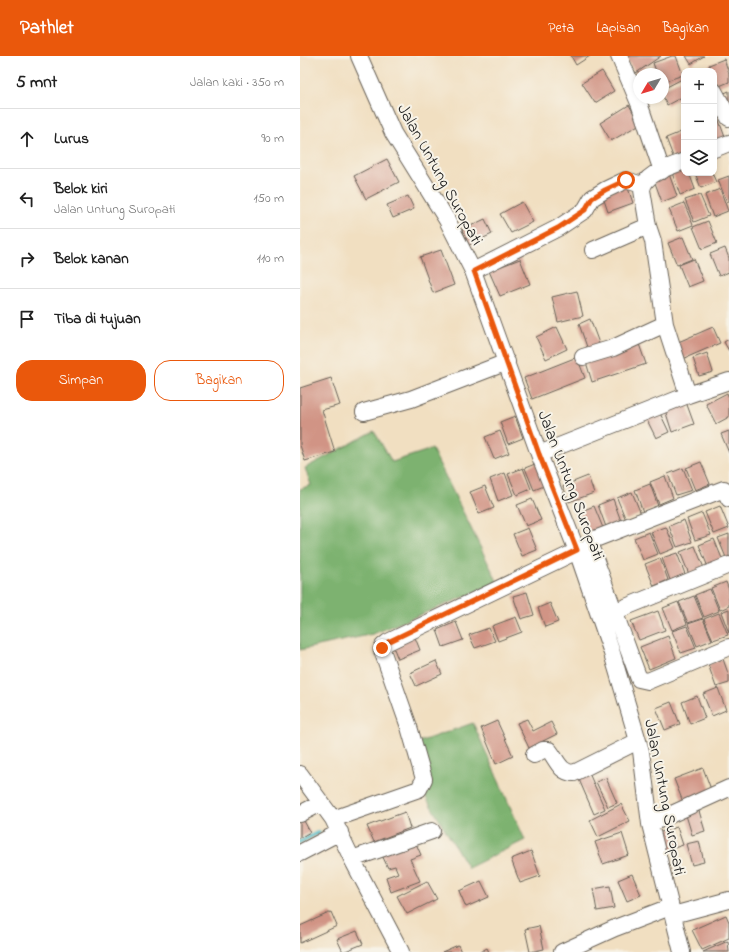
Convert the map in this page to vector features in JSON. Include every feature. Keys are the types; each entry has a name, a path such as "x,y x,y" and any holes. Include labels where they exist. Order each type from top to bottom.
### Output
{"street":[{"name":"Jalan Untung Suropati","path":"359,56 393,133 447,220 474,271 539,454 577,550 611,650 642,751 650,824 682,952"},
{"path":"619,56 639,103 662,171"},
{"path":"717,96 729,118"},
{"path":"717,148 729,143"},
{"path":"681,163 662,171 647,180 642,185 642,196 654,247 665,324 688,395"},
{"path":"474,271 558,228 585,210 592,198 605,190 626,180 642,185"},
{"path":"593,250 648,226"},
{"path":"583,357 613,348 665,324"},
{"path":"364,412 411,399 507,362"},
{"path":"539,454 729,380"},
{"path":"729,499 724,489 593,541 590,548 616,611 637,677 642,681 648,681 729,647"},
{"path":"300,853 337,826 419,789 424,779 409,727 382,650 383,646 388,642 577,550"},
{"path":"616,611 729,565"},
{"path":"534,755 543,750 549,750 561,768 568,773 574,773 638,741"},
{"path":"300,774 337,826 352,859 402,952"},
{"path":"650,824 729,788"},
{"path":"300,814 321,803"},
{"path":"352,859 432,831"},
{"path":"562,952 615,928 671,911 729,900"}],"green space":[{"path":"374,431 392,462 432,449 498,583 373,634 300,650 300,489 311,485 305,468"},
{"path":"473,723 525,840 468,868 422,791 413,744"}],"building":[{"path":"571,56 590,56 576,65"},
{"path":"624,56 661,56 643,68 633,69"},
{"path":"676,56 681,70 681,76 669,80 669,68 655,68 653,63"},
{"path":"686,56 704,56 691,64"},
{"path":"724,59 729,73 729,82 717,87 717,68 710,68 709,65"},
{"path":"602,71 614,91 595,103 582,83"},
{"path":"681,80 681,98 669,104 669,86"},
{"path":"729,91 729,111 722,94"},
{"path":"629,105 640,124 611,141 600,123"},
{"path":"717,118 726,140 717,144 717,140"},
{"path":"681,132 681,157 674,159 666,138"},
{"path":"387,159 399,182 366,199 354,176"},
{"path":"681,169 681,176 690,176 695,189 680,195 672,173"},
{"path":"669,174 677,196 662,202 654,180"},
{"path":"696,176 713,176 716,182 701,188"},
{"path":"729,176 729,201 727,202 718,180"},
{"path":"627,185 633,203 608,212 602,194"},
{"path":"720,189 728,211 713,217 705,195"},
{"path":"700,195 709,216 694,222 685,200"},
{"path":"408,196 414,209 393,218 387,205"},
{"path":"522,202 533,222 511,233 500,214"},
{"path":"684,203 693,225 678,231 669,209"},
{"path":"485,219 492,234 469,245 462,230"},
{"path":"708,221 717,243 702,249 693,227"},
{"path":"683,237 692,259 677,265 668,243"},
{"path":"725,248 729,258 729,272 719,276 710,254"},
{"path":"441,250 454,285 433,293 420,257"},
{"path":"520,259 530,284 500,296 489,271"},
{"path":"694,259 703,281 688,287 679,265"},
{"path":"577,291 583,316 558,322 552,297"},
{"path":"590,319 600,346 588,350 579,324"},
{"path":"557,327 567,349 546,359 536,337"},
{"path":"713,327 720,343 683,359 676,343"},
{"path":"729,339 729,351 724,342"},
{"path":"639,344 646,364 592,382 586,362"},
{"path":"707,353 713,372 699,376 693,358"},
{"path":"577,357 585,378 532,399 524,378"},
{"path":"331,378 340,405 322,410 335,452 305,461 300,445 300,388"},
{"path":"727,393 729,398 729,417 716,424 706,404"},
{"path":"686,402 694,424 672,432 665,410"},
{"path":"658,409 669,432 656,438 645,416"},
{"path":"515,416 523,438 508,444 500,422"},
{"path":"500,431 509,453 494,459 485,437"},
{"path":"729,431 729,453 721,434"},
{"path":"540,462 549,484 534,490 525,468"},
{"path":"701,462 710,484 695,490 686,468"},
{"path":"523,468 531,489 517,495 508,474"},
{"path":"683,468 692,490 676,495 668,474"},
{"path":"505,473 513,495 498,501 490,479"},
{"path":"588,476 594,493 569,502 563,486"},
{"path":"665,476 673,498 659,504 650,482"},
{"path":"650,484 658,506 643,512 635,490"},
{"path":"485,486 494,508 479,514 470,492"},
{"path":"632,492 641,514 626,520 617,498"},
{"path":"532,499 541,520 526,526 517,505"},
{"path":"613,499 621,521 606,527 598,505"},
{"path":"594,506 603,528 587,534 579,512"},
{"path":"720,506 729,528 714,534 705,512"},
{"path":"702,513 711,535 695,540 687,519"},
{"path":"684,520 692,542 677,547 669,526"},
{"path":"666,527 675,548 660,554 651,532"},
{"path":"528,528 537,550 522,556 513,534"},
{"path":"649,532 658,554 643,560 634,538"},
{"path":"729,534 729,559 727,560 718,538"},
{"path":"714,539 723,561 708,567 699,545"},
{"path":"695,546 704,568 689,574 680,552"},
{"path":"677,553 685,574 670,580 662,558"},
{"path":"660,558 668,580 654,586 645,564"},
{"path":"726,582 729,590 729,606 720,610 711,588"},
{"path":"710,589 719,611 704,617 695,595"},
{"path":"527,592 534,615 521,619 513,596"},
{"path":"694,596 703,618 688,623 679,602"},
{"path":"678,602 687,624 672,630 663,608"},
{"path":"550,603 558,622 545,627 538,608"},
{"path":"729,609 729,633 721,612"},
{"path":"658,611 665,630 639,640 631,621"},
{"path":"719,613 728,635 713,640 704,619"},
{"path":"516,617 522,632 498,641 492,626"},
{"path":"703,619 712,640 697,646 688,624"},
{"path":"456,622 463,640 443,647 437,630"},
{"path":"687,626 696,648 681,653 672,631"},
{"path":"489,628 495,641 475,648 469,635"},
{"path":"414,635 420,650 398,659 392,644"},
{"path":"668,636 676,658 649,669 640,647"},
{"path":"723,659 729,676 729,683 716,687 708,664"},
{"path":"436,661 442,674 416,686 410,673"},
{"path":"718,688 726,710 712,716 703,694"},
{"path":"697,696 705,718 690,724 682,702"},
{"path":"671,702 680,724 665,730 656,708"},
{"path":"527,719 533,731 551,722 557,734 529,748 517,723"},
{"path":"497,721 513,756 496,764 481,728"},
{"path":"703,768 712,792 683,802 674,779"},
{"path":"588,771 605,809 594,814 577,775"},
{"path":"606,778 617,803 608,807 596,782"},
{"path":"621,804 630,821 598,837 590,820"},
{"path":"699,811 705,831 692,835 686,815"},
{"path":"405,812 410,828 374,842 367,826"},
{"path":"303,819 310,832 300,838 300,821"},
{"path":"677,827 683,845 665,851 658,833"},
{"path":"622,833 629,855 603,864 595,842"},
{"path":"414,839 421,855 410,859 420,881 391,892 386,877 398,873 395,866 388,868 381,853"},
{"path":"699,841 704,862 692,865 686,844"},
{"path":"531,851 540,876 520,883 511,859"},
{"path":"632,874 641,895 627,901 618,880"},
{"path":"427,881 437,899 407,914 397,896"},
{"path":"481,881 489,897 466,907 459,891"},
{"path":"610,886 614,908 597,911 593,889"},
{"path":"331,912 337,926 300,943 300,926"},
{"path":"726,915 729,922 729,938 702,950 692,930"},
{"path":"539,926 544,949 530,952 525,929"},
{"path":"357,931 363,944 343,952 337,939"},
{"path":"728,941 729,952 703,952"},
{"path":"458,945 461,952 442,952"},
{"path":"487,948 489,952 480,952"}],"waterway":[{"path":"300,842 319,832"}],"route":[{"path":"382,648 388,642 577,550 539,454 474,271 558,228 585,210 592,198 626,180"}]}
